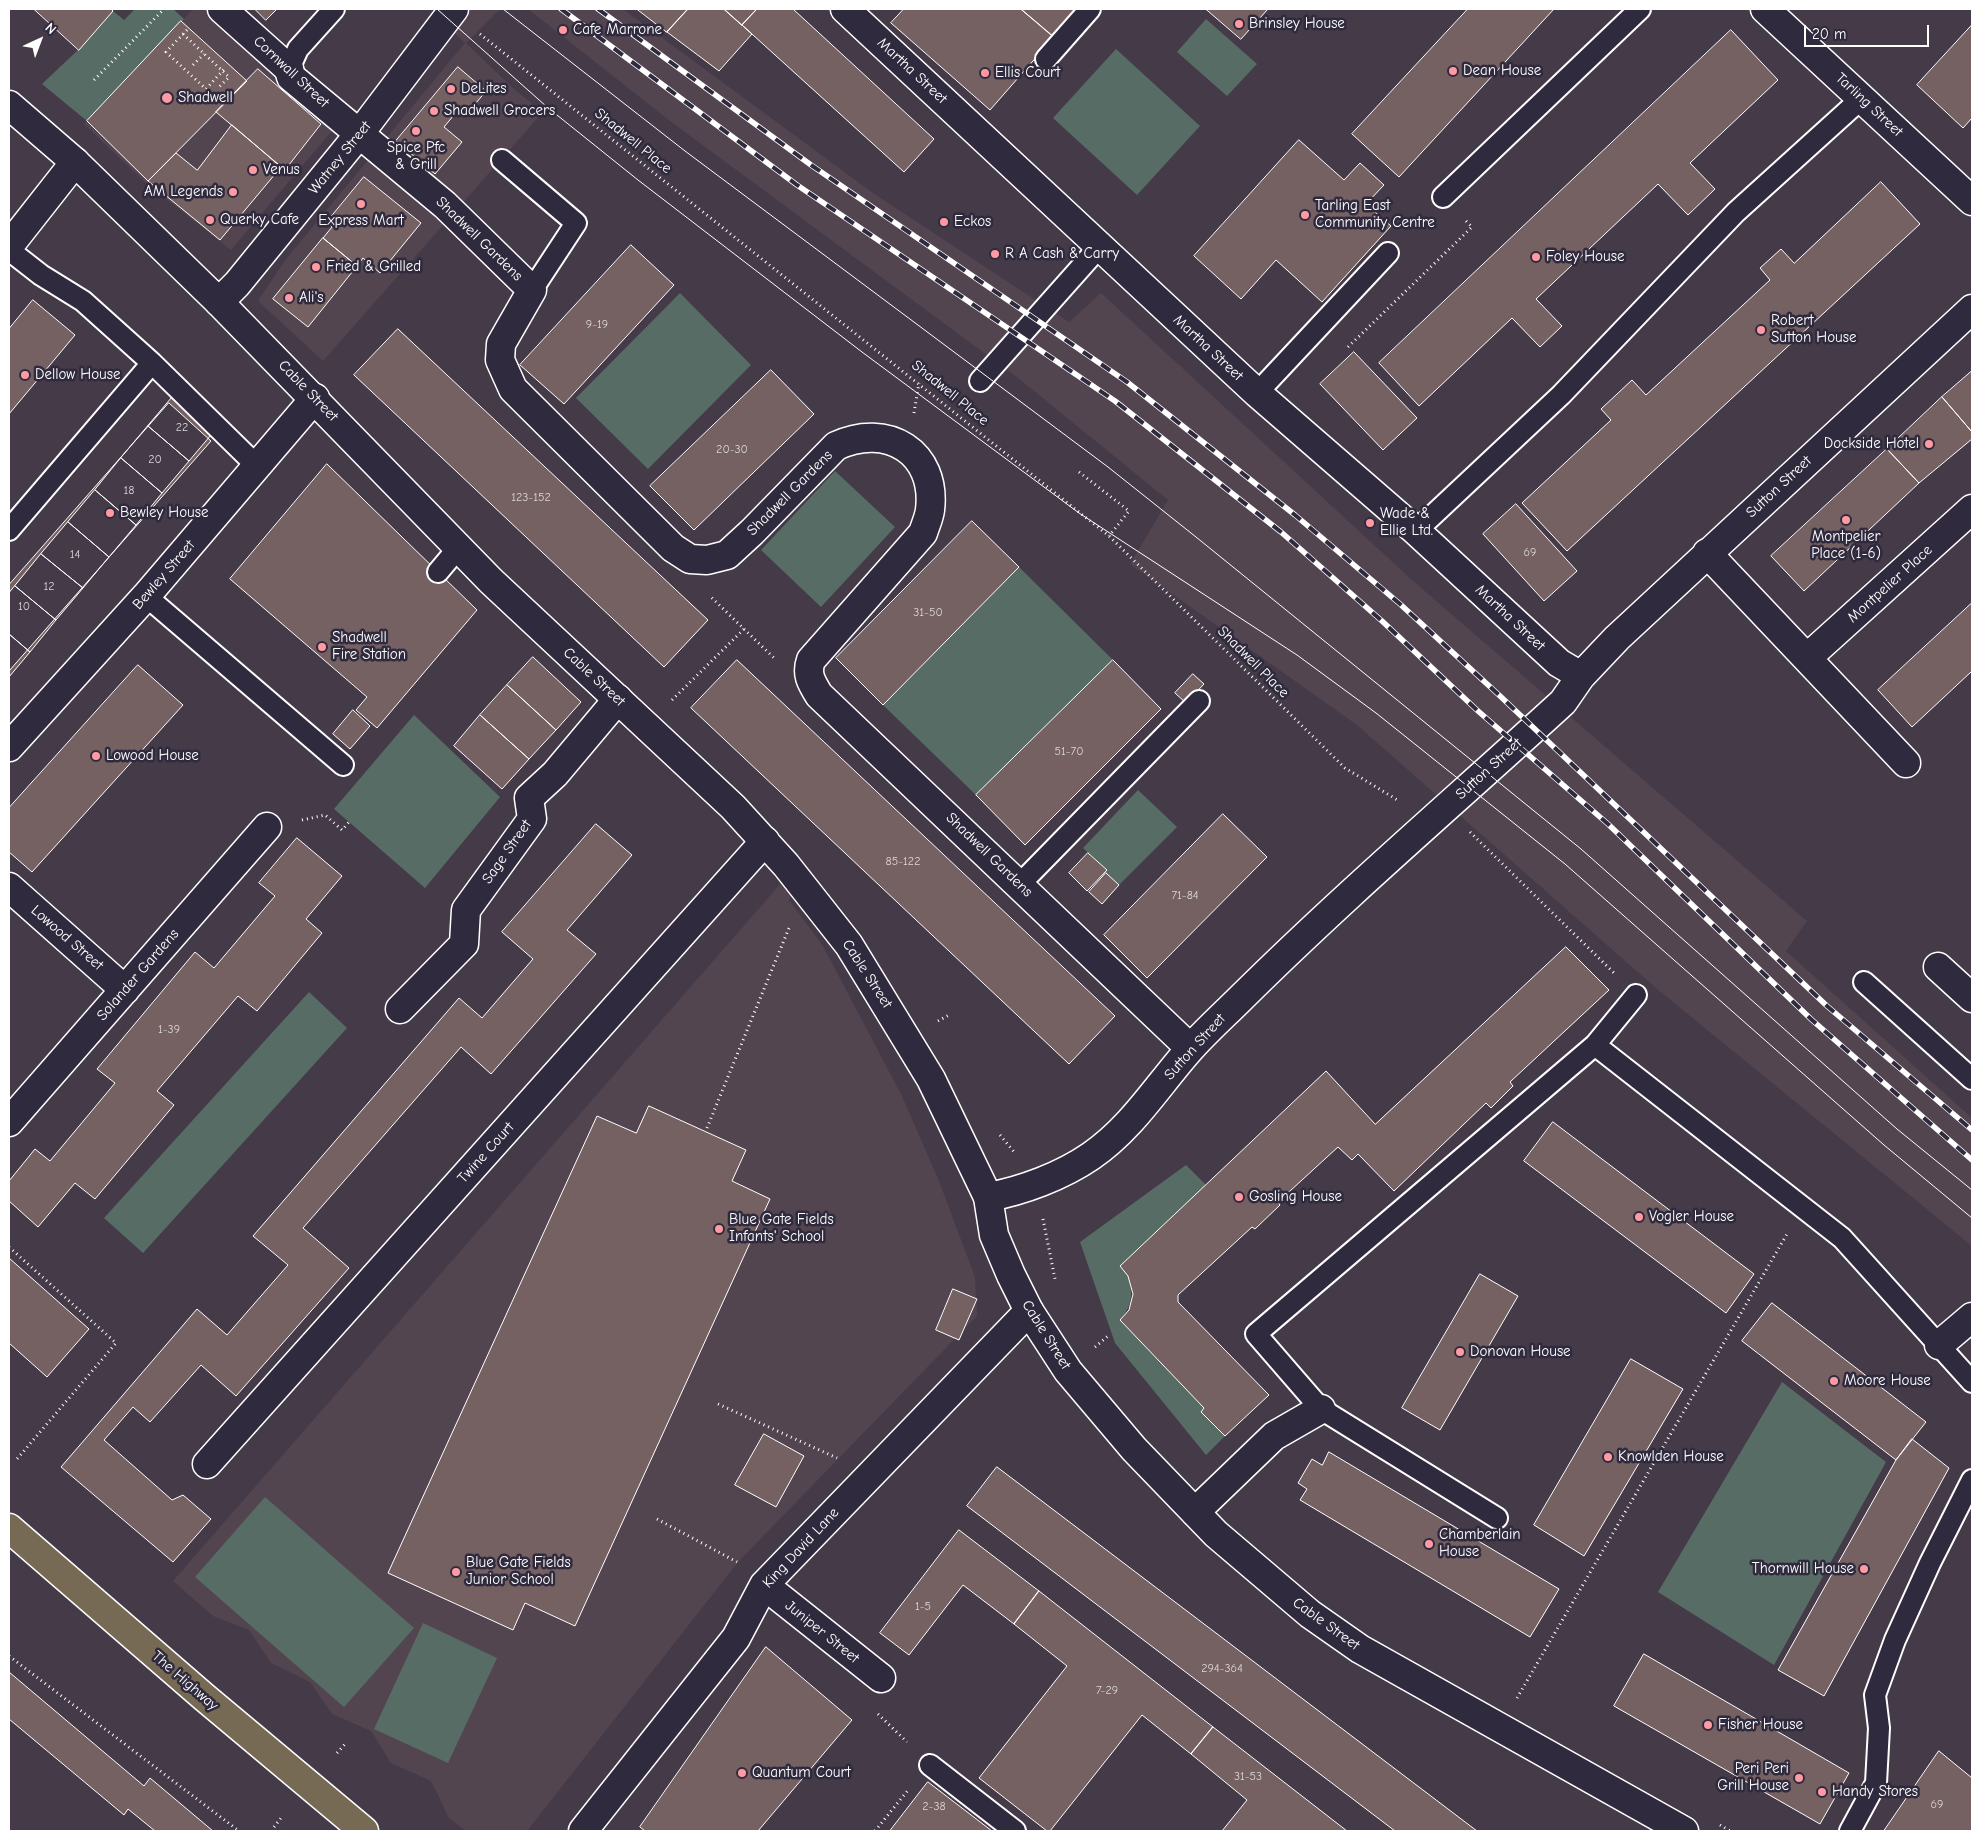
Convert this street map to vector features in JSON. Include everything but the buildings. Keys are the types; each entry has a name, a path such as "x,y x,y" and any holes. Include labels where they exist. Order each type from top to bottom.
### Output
{"highway":[{"name":"The Highway","path":"9,1528 204,1697 364,1831"}],"street":[{"name":"Cornwall Street","path":"222,9 289,69 291,77 360,133"},
{"name":"Martha Street","path":"844,9 1257,393 1416,531 1559,663 1581,676"},
{"name":"Tarling Street","path":"1765,9 1972,201"},
{"name":"Watney Street","path":"220,302 360,133 454,10"},
{"name":"Cable Street","path":"9,105 76,162 220,302 491,580 733,807 812,896 849,945 908,1037 931,1079 988,1197 994,1234 1029,1311 1068,1371 1090,1398 1134,1449 1216,1534 1310,1614 1360,1649 1684,1831"},
{"name":"Shadwell Gardens","path":"360,133 445,205 532,290 501,344 500,360 513,389 673,548 690,559 707,560 726,555 752,532 836,446 852,438 871,436 891,440 907,448 918,459 926,472 930,492 930,512 923,533 811,660 808,668 810,680 819,694 1190,1048"},
{"path":"9,248 76,162"},
{"name":"Sutton Street","path":"988,1197 1005,1194 1066,1171 1090,1156 1135,1116 1190,1048 1286,954 1563,702 1581,676 1707,553 1972,309"},
{"name":"Bewley Street","path":"9,746 146,596 258,468 315,398"},
{"name":"Montpelier Place","path":"1807,658 1972,509"},
{"path":"1707,553 1906,763"},
{"name":"Sage Street","path":"400,1009 464,944 466,910 532,819 529,798 555,774 618,699"},
{"name":"Solander Gardens","path":"9,1122 267,827"},
{"name":"Twine Court","path":"207,1464 765,841"},
{"name":"Lowood Street","path":"9,887 125,990"},
{"path":"1938,968 1972,998"},
{"name":"King David Lane","path":"583,1831 736,1638 764,1585 1029,1311"},
{"path":"1939,1345 1972,1317"},
{"path":"1195,1512 1274,1436 1321,1409"},
{"name":"Juniper Street","path":"764,1585 881,1678"}],"lane":[{"path":"289,69 298,49 334,9"},
{"path":"1046,59 1090,9"},
{"path":"1443,197 1640,9"},
{"path":"1416,531 1561,395 1736,212 1862,98"},
{"path":"502,160 576,223 532,290"},
{"path":"980,381 1100,246"},
{"path":"9,248 41,276 83,301 152,363 258,468"},
{"path":"1257,393 1388,253"},
{"path":"9,530 152,363"},
{"path":"438,572 459,547"},
{"path":"146,596 343,765"},
{"path":"1020,884 1199,701"},
{"path":"1864,982 1972,1079"},
{"path":"1497,1518 1321,1409 1256,1334 1595,1045 1636,995"},
{"path":"1595,1045 1842,1238 1972,1382"},
{"path":"1850,1831 1876,1783 1879,1728 1875,1695 1895,1640 1930,1562 1972,1480"},
{"path":"930,1765 1015,1831"}],"path":[{"path":"94,80 164,9"},
{"name":"Shadwell Place","path":"454,10 1109,536 1345,768 1401,802"},
{"path":"187,30 166,52 206,89 226,67"},
{"path":"171,46 182,33"},
{"path":"182,33 204,53 193,65"},
{"path":"182,33 229,77 217,89"},
{"path":"1079,472 1129,511 1109,536"},
{"path":"672,701 744,629 706,592 696,578 690,559"},
{"path":"267,827 325,815 342,830 349,822"},
{"path":"1466,828 1636,995"},
{"path":"707,1128 796,910 812,896"},
{"path":"933,1024 949,1014"},
{"path":"1516,1701 1802,1207"},
{"path":"9,1247 116,1344 17,1459"},
{"path":"1092,1349 1109,1335"},
{"path":"718,1404 840,1459"},
{"path":"657,1520 738,1562"},
{"path":"9,1656 239,1831"},
{"path":"874,1710 930,1765 875,1831"},
{"path":"337,1753 346,1743"},
{"path":"274,1828 281,1818"}],"shaded area":[{"path":"193,9 205,9 337,125 231,250 145,182 84,124"},
{"path":"429,9 500,9 466,43 515,90 543,112 323,361 258,301 286,259 465,43"},
{"path":"528,9 623,9 873,193 1069,322 1101,293 1412,580 1807,921 1786,951 1972,1118 1972,1246 1657,989 1357,725 1130,564 1168,500 1018,378 670,121"},
{"path":"782,882 792,893 789,900 823,946 902,1096 939,1181 975,1277 977,1316 738,1562 527,1831 466,1831 449,1818 431,1781 391,1763 371,1731 332,1714 310,1682 271,1663 249,1630 213,1616 173,1581"}],"green space":[{"path":"135,9 173,9 184,19 87,121 42,84 79,49 113,11 124,20"},
{"path":"1206,19 1257,64 1227,96 1177,52"},
{"path":"1116,49 1200,126 1137,195 1053,118"},
{"path":"680,293 751,365 648,469 576,398"},
{"path":"835,471 895,527 821,607 761,550"},
{"path":"1019,567 1113,660 976,795 883,705"},
{"path":"414,715 500,797 425,888 334,809"},
{"path":"1138,790 1177,827 1119,885 1106,874 1092,888 1107,870 1083,848"},
{"path":"309,992 347,1028 143,1253 104,1218"},
{"path":"1186,1165 1206,1185 1128,1276 1131,1299 1120,1320 1204,1408 1201,1412 1225,1436 1206,1455 1115,1343 1080,1242"},
{"path":"1782,1382 1886,1462 1774,1665 1658,1592"},
{"path":"265,1497 414,1628 344,1707 195,1577"},
{"path":"423,1623 497,1658 448,1763 374,1729"}],"tram line":[{"path":"437,9 547,107 638,180 862,352 1079,513 1297,655 1376,713 1565,864 1884,1145 1972,1218"},
{"path":"503,9 685,151 1108,467 1196,537 1581,849 1897,1129 1972,1190"}],"railway":[{"path":"561,9 797,185 1115,401 1281,532 1382,621 1478,711 1608,824 1812,1020 1972,1160"},
{"path":"598,9 811,165 1127,382 1295,515 1400,604 1499,695 1827,1006 1972,1130"}],"place":[{"name":"Brinsley House","path":"1239,24"},
{"name":"Cafe Marrone","path":"563,30"},
{"name":"Dean House","path":"1453,71"},
{"name":"Ellis Court","path":"985,73"},
{"name":"DeLites","path":"451,89"},
{"name":"Shadwell","path":"167,98"},
{"name":"Shadwell Grocers","path":"434,111"},
{"name":"Spice Pfc & Grill","path":"416,131"},
{"name":"Venus","path":"253,170"},
{"name":"AM Legends","path":"233,192"},
{"name":"Express Mart","path":"361,204"},
{"name":"Tarling East Community Centre","path":"1305,215"},
{"name":"Querky Cafe","path":"210,220"},
{"name":"Eckos","path":"944,222"},
{"name":"R A Cash & Carry","path":"995,254"},
{"name":"Foley House","path":"1536,257"},
{"name":"Fried & Grilled","path":"316,267"},
{"name":"Ali's","path":"289,298"},
{"name":"Robert Sutton House","path":"1761,330"},
{"name":"Dellow House","path":"25,375"},
{"name":"Dockside Hotel","path":"1929,444"},
{"name":"Bewley House","path":"110,513"},
{"name":"Montpelier Place (1-6)","path":"1846,520"},
{"name":"Wade & Ellie Ltd.","path":"1370,523"},
{"name":"Shadwell Fire Station","path":"322,647"},
{"name":"Lowood House","path":"96,756"},
{"name":"Gosling House","path":"1239,1197"},
{"name":"Vogler House","path":"1639,1217"},
{"name":"Blue Gate Fields Infants' School","path":"719,1229"},
{"name":"Donovan House","path":"1460,1352"},
{"name":"Moore House","path":"1834,1381"},
{"name":"Knowlden House","path":"1608,1457"},
{"name":"Chamberlain House","path":"1429,1544"},
{"name":"Thornwill House","path":"1864,1569"},
{"name":"Blue Gate Fields Junior School","path":"456,1572"},
{"name":"Fisher House","path":"1708,1725"},
{"name":"Quantum Court","path":"742,1773"},
{"name":"Peri Peri Grill House","path":"1799,1778"},
{"name":"Handy Stores","path":"1822,1792"}]}
